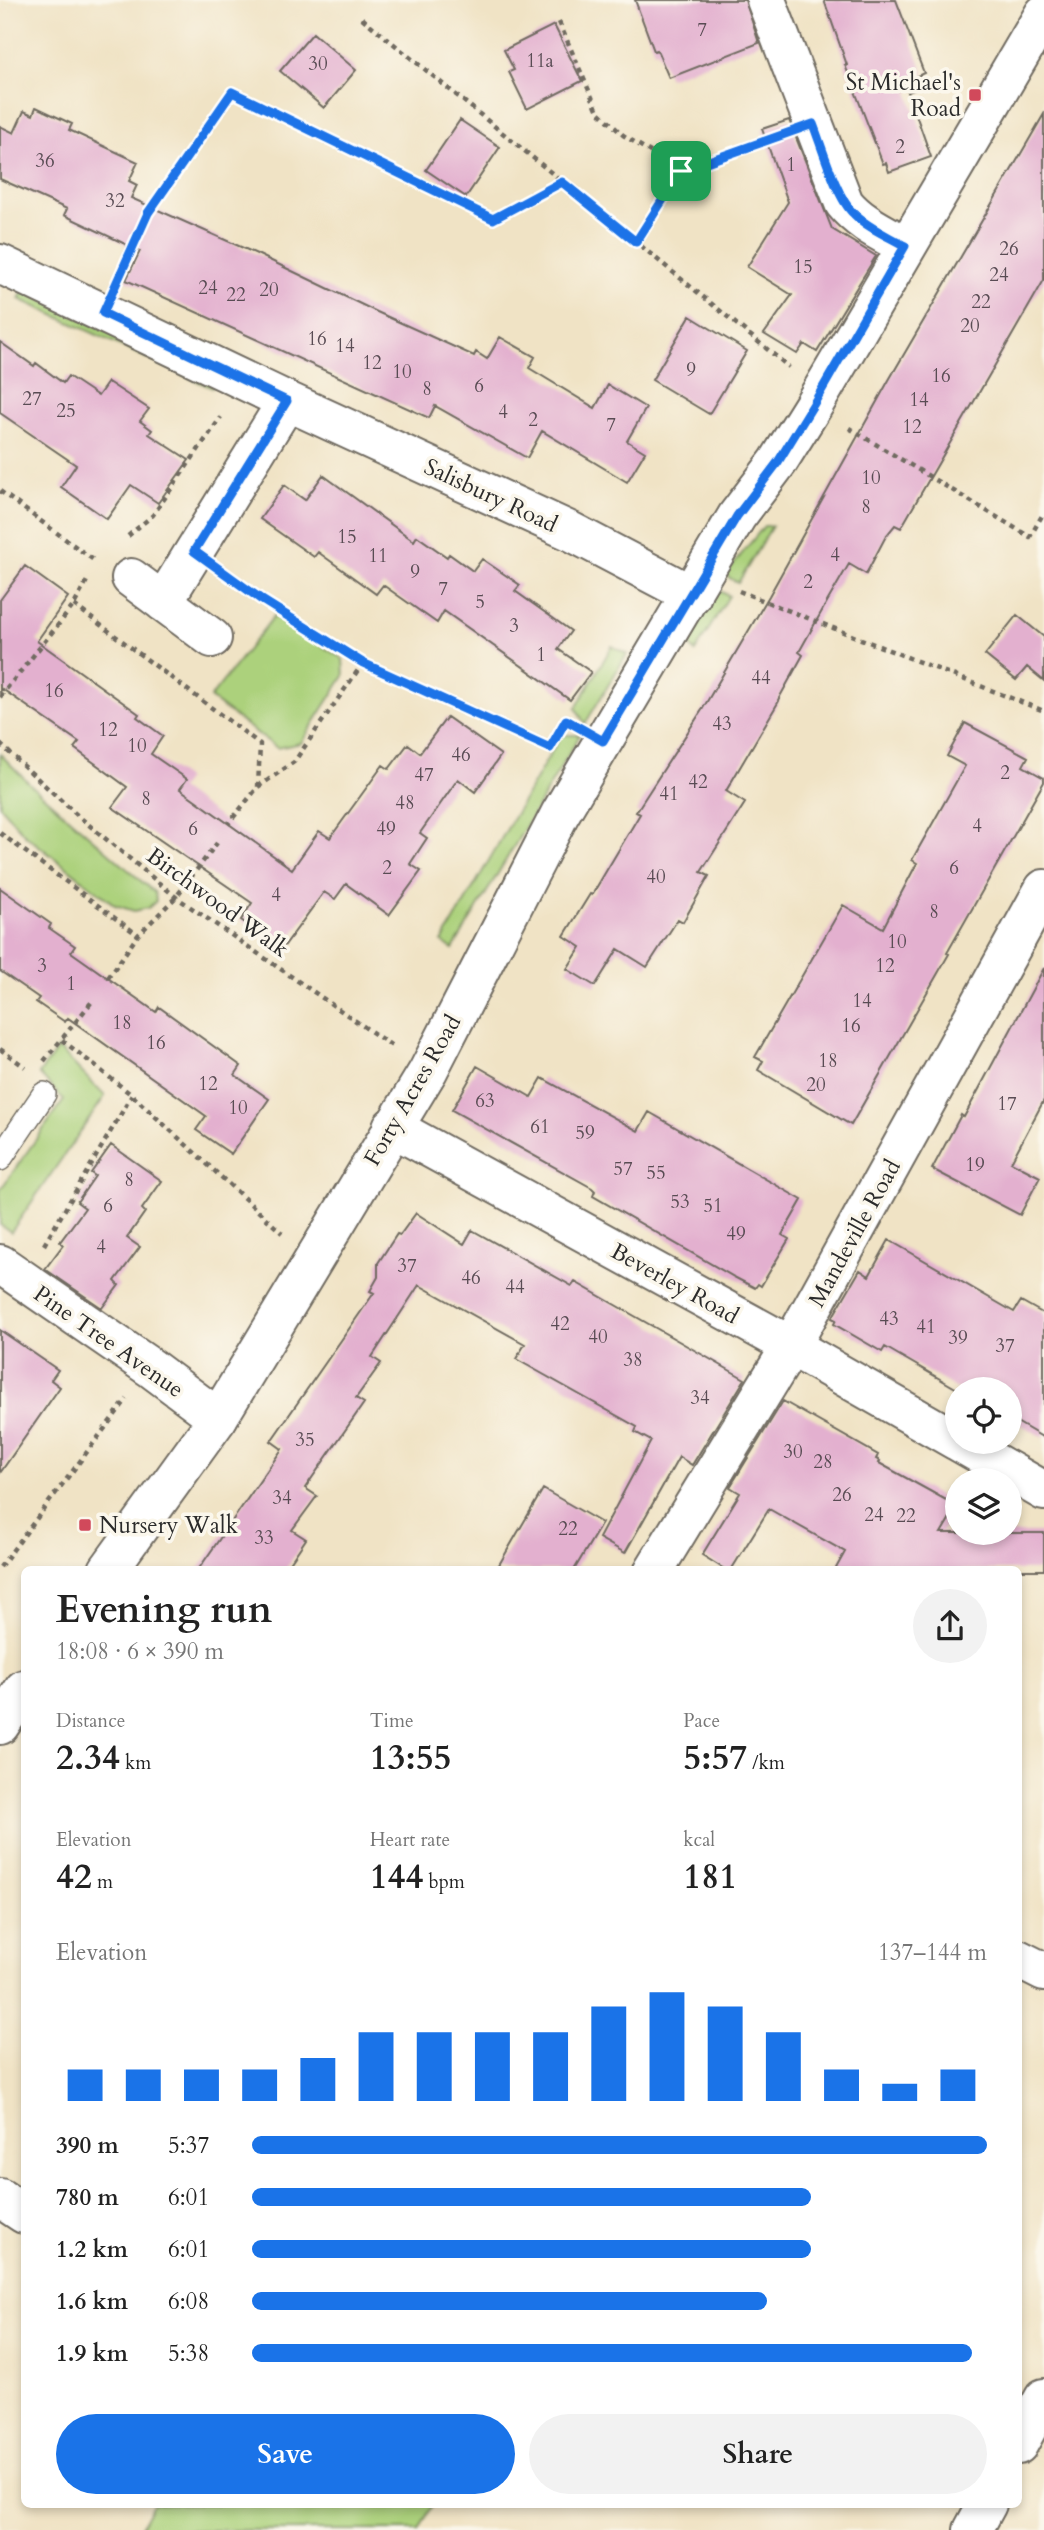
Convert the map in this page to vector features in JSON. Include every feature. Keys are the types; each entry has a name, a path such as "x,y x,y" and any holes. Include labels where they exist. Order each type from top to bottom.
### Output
{"street":[{"path":"766,0 844,203 853,214 905,246"},
{"name":"Forty Acres Road","path":"110,1566 218,1418 391,1127 428,1071 560,814 737,516 778,462 817,399 1044,14"},
{"name":"Salisbury Road","path":"0,264 287,401 572,532 697,585"},
{"path":"163,602 287,401"},
{"path":"131,578 212,638"},
{"name":"Mandeville Road","path":"656,1566 792,1346 1044,889"},
{"name":"Beverley Road","path":"391,1127 792,1346 945,1434"},
{"name":"Pine Tree Avenue","path":"11,1273 151,1368 218,1418"},
{"name":"Beverley Road","path":"980,1454 1044,1491"},
{"path":"0,1725 21,1694"},
{"path":"1022,1961 1044,1972"},
{"path":"0,2198 21,2212"},
{"path":"1022,2438 1044,2398"},
{"path":"973,2530 985,2508"}],"lane":[{"path":"0,1159 7,1131 44,1094"}],"path":[{"path":"362,18 636,242 817,399 1030,537 1044,512"},
{"path":"559,22 598,111 623,135 681,171"},
{"path":"103,313 148,213 232,92 493,219 562,182"},
{"path":"636,242 681,171 813,124"},
{"path":"0,491 97,562 131,578"},
{"path":"194,551 262,600 363,663 550,748 555,738"},
{"path":"697,585 1044,712"},
{"path":"74,605 260,744 258,787"},
{"path":"228,824 258,787 294,762 363,663"},
{"name":"Birchwood Walk","path":"0,744 77,815 176,897 428,1071"},
{"path":"0,834 138,935"},
{"path":"107,978 138,935 176,897 217,843"},
{"path":"41,1065 94,999"},
{"path":"62,1040 132,1095 312,1261"},
{"path":"11,1273 132,1095"},
{"path":"0,1567 151,1368"}],"green space":[{"path":"23,291 214,383 212,388 19,299"},
{"path":"764,526 772,526 738,583 725,575"},
{"path":"716,589 729,596 695,652 686,640"},
{"path":"274,616 343,659 344,676 301,743 277,748 210,698"},
{"path":"612,646 627,654 585,724 576,708"},
{"path":"561,735 580,735 453,949 442,942"},
{"path":"0,754 31,785 155,893 156,901 148,908 134,911 115,905 25,835 0,806"},
{"path":"58,1048 105,1096 11,1232 0,1225 0,1190 64,1100 39,1074"},
{"path":"151,2508 431,2508 419,2530 139,2530"}],"building":[{"path":"635,0 745,0 759,43 669,78 657,50 654,51"},
{"path":"824,0 896,0 924,73 915,77 919,88 908,92 931,157 889,172 886,163 883,164 845,65"},
{"path":"554,25 582,81 527,109 509,72 514,70 504,50"},
{"path":"313,33 356,70 324,108 280,71"},
{"path":"36,107 72,124 69,130 138,162 129,181 137,185 131,198 474,356 476,352 487,359 500,337 535,357 529,368 595,408 608,385 646,408 627,441 645,452 627,482 542,431 527,458 435,406 429,418 126,280 140,251 64,215 67,209 0,179 0,126 14,133 24,111 33,115"},
{"path":"1044,114 1044,280 901,528 895,525 886,536 866,574 849,564 827,602 799,652 803,655 779,701 726,791 745,803 701,872 709,876 683,922 678,919 647,967 618,949 595,986 567,969 581,947 564,936 590,894 592,895 640,814 636,812 702,710 769,596 889,380"},
{"path":"460,120 500,147 466,197 426,170"},
{"path":"789,120 832,229 876,256 817,352 804,344 797,354 764,334 792,295 747,267 788,202 762,129"},
{"path":"690,316 747,351 709,414 652,380"},
{"path":"0,342 63,383 68,376 98,396 108,382 149,409 140,421 152,430 149,434 189,460 158,503 131,485 107,519 61,487 76,465 0,413"},
{"path":"323,475 414,541 417,536 473,571 482,559 520,585 515,591 571,631 558,649 591,672 570,700 444,611 437,623 383,585 376,594 318,552 314,557 260,519 284,485 305,500"},
{"path":"25,566 68,597 37,641 139,714 137,717 163,736 151,754 187,779 180,789 292,869 319,831 330,838 383,765 389,769 408,744 420,753 447,717 501,755 475,792 458,779 420,833 427,838 410,864 421,871 389,915 346,884 335,899 324,892 282,949 241,920 252,903 112,807 127,787 74,748 79,742 2,689 0,692 0,600"},
{"path":"1017,615 1044,637 1044,681 1027,667 1016,680 985,655"},
{"path":"965,723 1028,757 1023,766 1044,778 1044,782 851,1125 758,1070 763,1061 755,1057 843,905 883,928 917,863 912,860 965,766 947,756"},
{"path":"0,888 51,924 49,928 75,946 71,952 156,1012 159,1007 241,1066 235,1075 269,1099 231,1154 196,1130 206,1116 68,1018 65,1022 36,1002 39,998 0,971"},
{"path":"1044,968 1044,1100 1011,1162 1040,1177 1020,1215 932,1169 961,1115 964,1117"},
{"path":"477,1066 531,1097 542,1078 638,1131 649,1112 802,1200 782,1235 789,1239 761,1286 758,1284 755,1288 734,1277 593,1196 595,1191 592,1188 452,1110"},
{"path":"111,1145 162,1181 142,1209 145,1212 127,1238 140,1247 115,1281 119,1285 102,1308 45,1269 63,1245 60,1242 85,1208 77,1202 95,1176 91,1173"},
{"path":"416,1213 464,1244 472,1230 572,1286 575,1282 745,1379 692,1465 679,1457 625,1553 599,1538 651,1441 635,1432 637,1427 516,1359 525,1344 419,1285 372,1357 381,1363 356,1398 364,1403 305,1488 317,1496 292,1530 306,1539 288,1566 201,1566 282,1449 271,1441 374,1293 370,1291 378,1277 378,1263 397,1234 400,1235"},
{"path":"889,1240 1014,1312 1021,1301 1044,1314 1044,1438 1022,1425 1022,1377 945,1377 945,1382 885,1347 882,1352 834,1324 836,1320 832,1318 860,1270 869,1276"},
{"path":"0,1330 58,1370 51,1380 60,1387 0,1473"},
{"path":"783,1401 878,1455 876,1459 879,1463 945,1499 945,1526 941,1533 945,1533 945,1545 1022,1545 1022,1533 1044,1533 1044,1570 1022,1570 1022,1566 837,1566 845,1552 769,1509 733,1566 720,1566 702,1555 740,1493 730,1487"},
{"path":"543,1489 602,1523 576,1566 498,1566"}],"place":[{"name":"St Michael's Road","path":"975,95"},
{"name":"Nursery Walk","path":"85,1525"}],"route":[{"path":"232,92 493,219 562,182 636,242 681,171 813,124 844,203 853,214 905,246 813,405 778,462 737,516 603,741 566,720 550,748 363,663 262,600 194,551 287,401 103,313 148,213 232,92"}]}
